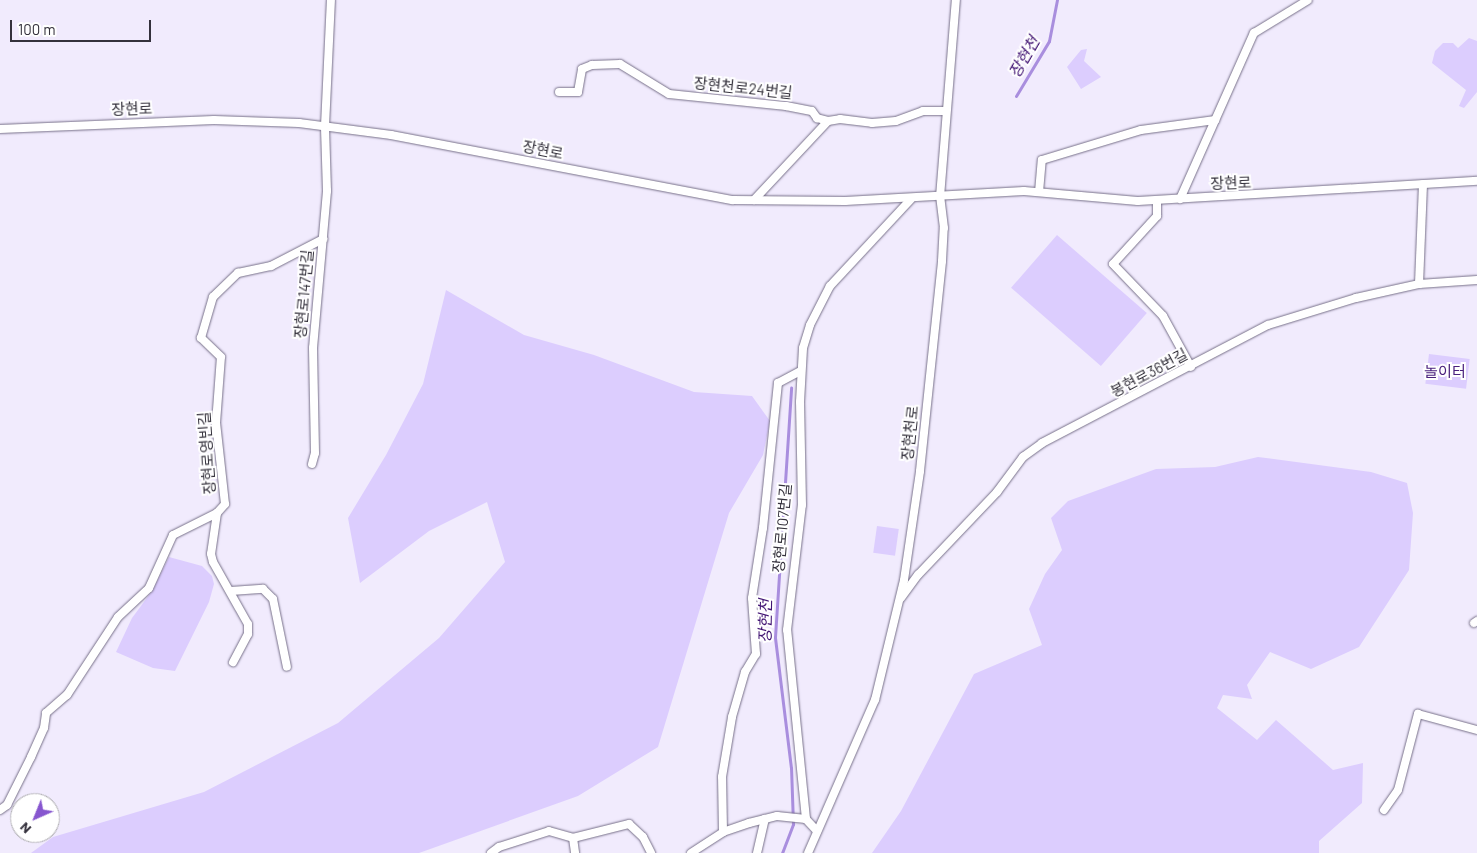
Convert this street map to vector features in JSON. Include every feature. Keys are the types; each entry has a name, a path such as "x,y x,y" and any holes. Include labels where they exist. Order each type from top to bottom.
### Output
{"street":[{"path":"325,126 332,0"},
{"name":"장현천로","path":"808,853 875,700 905,575 920,470 942,261 944,228 940,197 956,0"},
{"path":"1180,199 1254,33 1308,0"},
{"name":"장현천로24번길","path":"559,92 578,92 582,69 592,65 620,64 669,94 786,106 812,111 817,118 828,122 888,122 923,110 946,111"},
{"name":"장현로","path":"0,128 214,120 325,126 391,135 702,196 754,200 911,198 1039,192 1157,200 1477,181"},
{"path":"1039,192 1042,160 1142,130 1216,120"},
{"path":"754,200 828,122"},
{"name":"장현로147번길","path":"312,464 315,453 313,348 328,191 325,126"},
{"path":"1419,284 1423,184"},
{"name":"장현로107번길","path":"803,818 787,630 802,505 801,371 810,325 830,286 911,198"},
{"path":"1157,200 1157,216 1113,264 1163,316 1191,367"},
{"name":"장현로영빈길","path":"0,810 7,805 31,757 44,728 46,713 68,695 118,617 149,588 173,535 217,513 225,504 216,423 221,357 201,338 213,297 238,273 270,266 323,239"},
{"name":"봉현로36번길","path":"899,602 916,578 997,492 1023,457 1042,443 1191,367 1227,344 1298,314 1419,284 1477,280"},
{"name":"장현로107번길","path":"722,832 722,778 732,717 745,672 756,654 752,598 763,528 778,383 801,371"},
{"path":"217,513 212,554 248,624 248,634 232,662"},
{"path":"905,575 916,578"},
{"path":"231,591 264,589 273,599 287,667"},
{"path":"1384,810 1398,790 1418,714 1477,730"},
{"path":"691,853 722,832 777,816 803,818 817,832"},
{"path":"757,853 765,819"},
{"path":"492,853 499,847 549,831 573,838 629,824 643,837 651,853"},
{"path":"573,838 575,853"}],"green space":[{"path":"1469,38 1477,41 1477,92 1464,108 1459,106 1466,90 1432,63 1435,51 1443,43 1453,43 1458,48"},
{"path":"1087,49 1084,61 1101,77 1081,89 1067,67 1081,50"},
{"path":"1057,235 1147,313 1101,366 1011,288"},
{"path":"446,290 524,335 594,355 694,392 752,396 770,421 763,455 729,513 658,747 578,796 419,853 31,853 45,843 60,843 60,835 204,792 338,723 439,638 505,562 487,502 429,531 360,583 348,518 386,455 423,384"},
{"name":"놀이터","path":"1429,354 1470,359 1466,389 1425,384"},
{"path":"1258,457 1371,472 1407,483 1413,513 1409,570 1359,647 1311,669 1270,652 1247,685 1252,699 1223,695 1217,708 1257,740 1276,720 1333,770 1363,763 1362,803 1319,841 1319,853 872,853 901,811 974,674 1042,645 1029,609 1045,574 1062,550 1051,518 1068,501 1156,469 1215,467"},
{"path":"877,526 899,529 895,556 873,553"},
{"path":"169,557 202,566 212,576 214,584 209,602 175,671 153,668 116,652 132,618 152,591"}],"waterway":[{"name":"장현천","path":"1016,96 1049,41 1057,0"},
{"name":"장현천","path":"782,853 793,824 791,768 775,637 791,388"}]}
